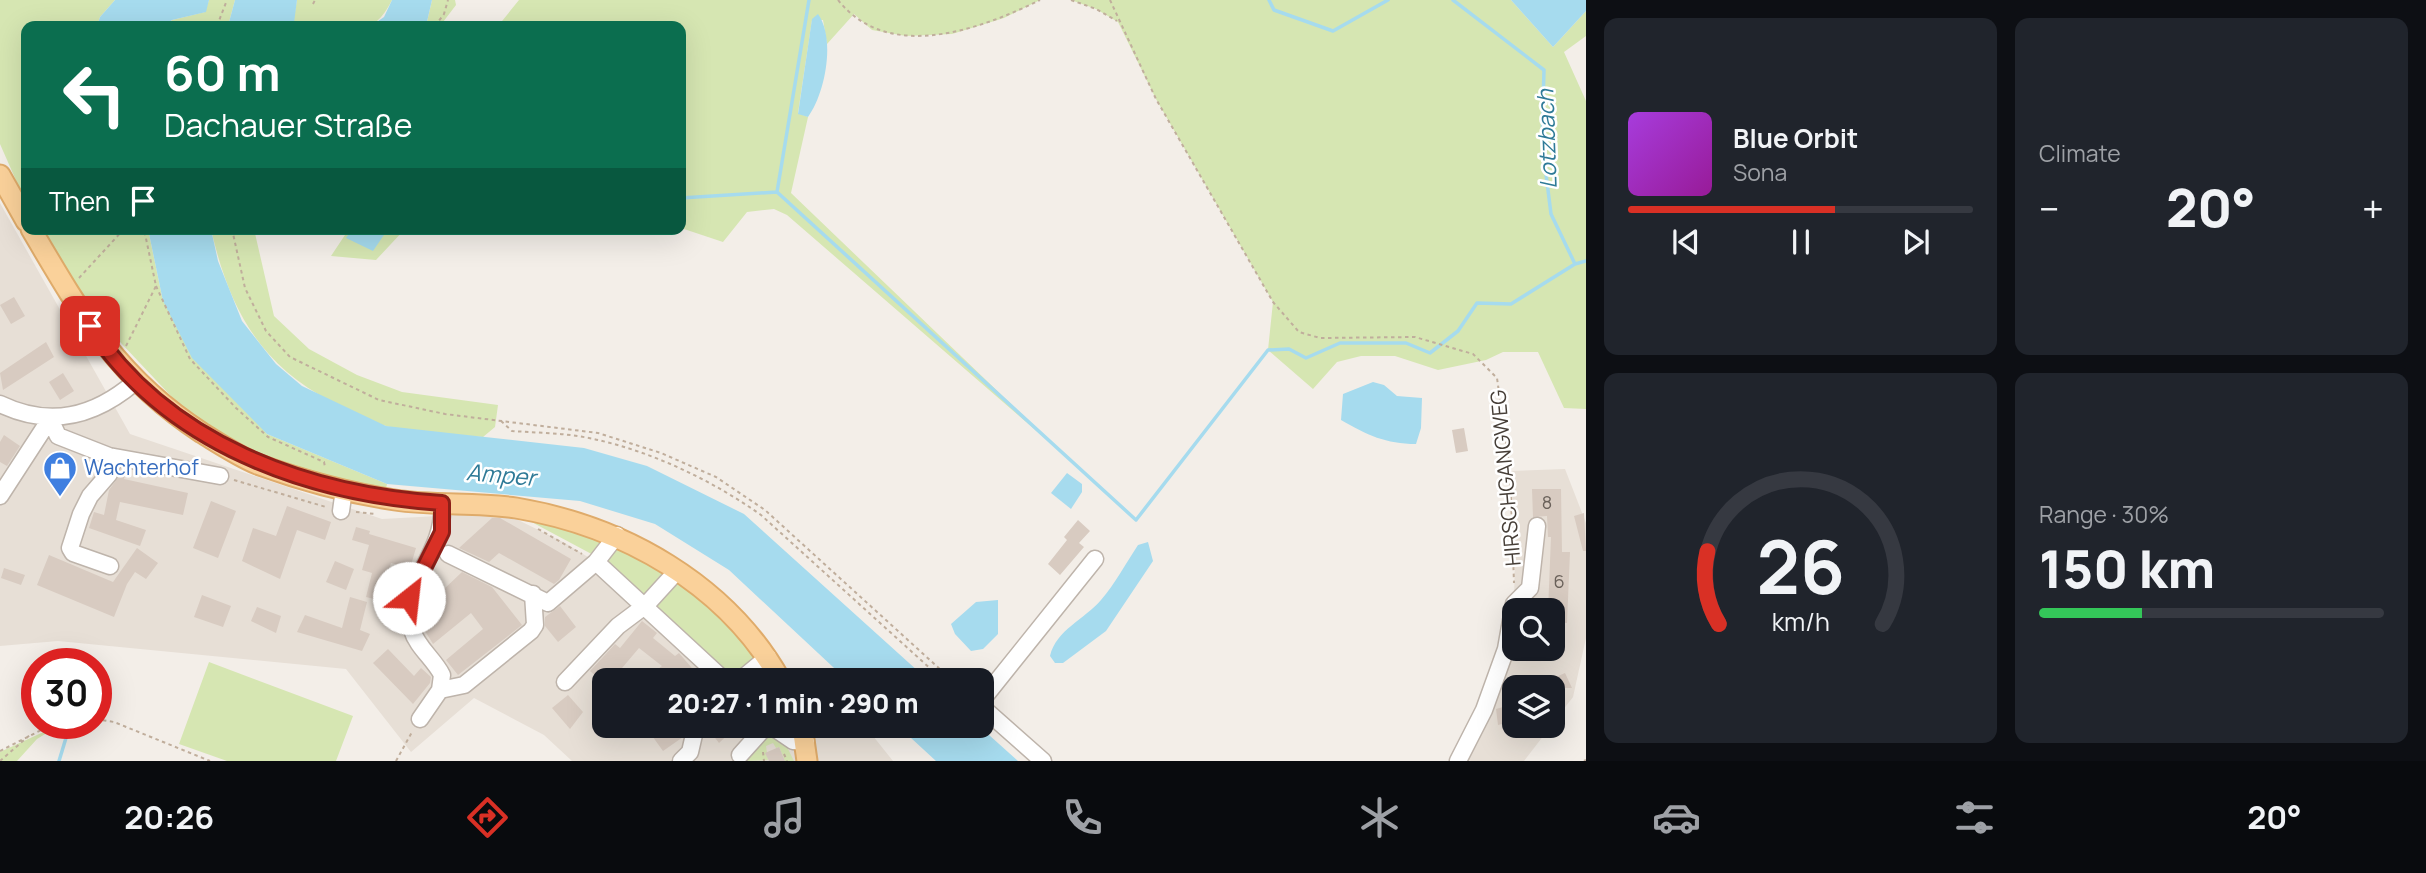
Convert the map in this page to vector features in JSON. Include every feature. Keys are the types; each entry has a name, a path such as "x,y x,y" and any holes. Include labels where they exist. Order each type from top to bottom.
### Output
{"main road":[{"path":"5,185 21,212"},
{"path":"35,235 69,294 117,363 135,382 186,422 221,445 257,463 337,488 396,500 514,508 571,519 617,535 677,570 721,603 750,632 774,668"}],"street":[{"path":"0,404 50,419 74,416 96,407 135,382"},
{"path":"50,419 58,436 114,457 220,476"},
{"path":"0,496 50,419"},
{"path":"110,566 73,553 70,548 81,514 90,496 105,480 114,457"},
{"path":"337,488 341,511"},
{"path":"420,719 440,690 442,675 412,632 408,614 412,587 425,570 442,532 442,503"},
{"path":"1520,598 1530,588 1537,526"},
{"path":"448,554 548,603 596,562 617,535"},
{"path":"994,685 1095,559"},
{"path":"596,562 646,605 711,668"},
{"path":"565,682 618,626 646,605 677,570"},
{"path":"440,690 464,685 531,631 535,625 533,594"},
{"path":"755,668 768,657"},
{"path":"1458,761 1484,710 1502,660"},
{"path":"994,718 1043,761"},
{"path":"681,761 690,752 693,738"},
{"path":"740,755 755,738"}],"path":[{"path":"219,21 228,0"},
{"path":"439,21 448,0"},
{"path":"838,0 848,13 872,30 906,36 953,34 1004,18 1040,0"},
{"path":"1071,0 1096,9 1118,22"},
{"name":"HIRSCHGANGWEG","path":"1110,0 1156,99 1273,302 1299,332 1320,338 1415,337 1473,354 1497,378 1510,471 1515,550 1514,598"},
{"path":"69,294 81,275 118,235"},
{"path":"145,235 151,273 190,359 268,437 324,463 337,488"},
{"path":"233,235 245,288 266,331 290,357 379,400 445,414 598,433 661,453 716,477 765,510 939,668"},
{"path":"117,363 156,286"},
{"path":"501,420 512,431 599,440 658,459 730,493 761,515 930,668"},
{"path":"534,527 596,562"},
{"path":"396,761 420,719"},
{"path":"112,722 210,761"},
{"path":"0,751 21,739"},
{"path":"0,761 26,739"},
{"path":"762,746 764,761"}],"shaded area":[{"path":"0,203 130,434 382,519 494,513 512,517 565,543 596,562 711,668 592,668 592,738 789,738 793,741 795,738 875,738 893,761 572,761 544,735 474,698 411,752 346,669 58,641 0,646"},
{"path":"1565,469 1586,523 1586,638 1573,697 1565,707 1565,675 1502,675 1502,738 1542,738 1524,761 1471,761 1460,757 1502,638 1502,661 1565,661 1565,598 1514,598 1515,550 1510,471"}],"green space":[{"path":"0,0 115,0 99,21 21,21 21,192 0,144"},
{"path":"209,0 235,0 229,21 171,21 172,20 205,12"},
{"path":"297,0 392,0 376,21 293,21"},
{"path":"432,0 455,0 456,5 444,21 427,21"},
{"path":"519,0 1040,0 1004,18 952,34 906,36 872,30 854,14 827,44 823,20 812,20 798,113 808,117 791,193 1062,453 787,215 774,209 747,212 723,242 686,230 686,21 502,21"},
{"path":"1071,0 1511,0 1553,47 1586,11 1586,36 1564,52 1586,101 1586,409 1564,408 1538,352 1503,352 1486,360 1438,370 1395,356 1361,356 1337,362 1313,389 1268,350 1273,302 1156,99 1118,22 1096,9"},
{"path":"43,235 149,235 163,301 267,434 387,484 385,494 268,458 188,414 71,290"},
{"path":"212,235 255,235 274,316 309,349 357,375 402,392 498,405 495,427 483,437 398,429 359,416 307,387 266,351 251,331 227,284"},
{"path":"345,235 399,235 376,260 331,256"},
{"path":"528,516 613,541 672,576 716,608 764,668 720,668 650,601 599,558 526,519"},
{"path":"209,662 353,716 336,761 227,761 179,744"},
{"path":"774,738 786,745 794,761 785,761 779,747 776,748 773,743 766,746 768,760 744,761 760,741"},
{"path":"28,739 37,739 17,761 0,761 0,752"}],"water":[{"path":"115,0 209,0 206,12 171,21 99,21"},
{"path":"235,0 297,0 294,21 229,21"},
{"path":"392,0 432,0 427,21 378,21 384,17"},
{"path":"1511,0 1586,0 1586,11 1553,47"},
{"path":"818,14 826,37 826,66 819,95 808,117 798,114 812,19"},
{"name":"Amper","path":"149,235 212,235 218,261 242,321 276,364 302,386 386,426 584,448 647,466 744,514 915,668 834,668 729,570 655,524 580,501 387,484 267,434 192,358 163,301"},
{"path":"348,235 384,235 373,251 346,238"},
{"path":"1373,382 1384,385 1397,396 1422,398 1421,428 1416,444 1377,438 1341,420 1343,394"},
{"path":"1067,473 1082,484 1082,492 1071,509 1051,493"},
{"path":"1148,542 1153,561 1106,631 1063,663 1055,663 1050,656 1058,639 1101,600 1138,545"},
{"path":"998,600 998,634 983,649 971,651 955,634 951,624 976,602"},
{"path":"911,738 992,738 1018,761 936,761"}],"building":[{"path":"14,297 25,316 11,324 0,305"},
{"path":"46,342 54,357 3,390 0,373"},
{"path":"63,373 74,391 60,400 49,382"},
{"path":"1464,428 1468,451 1456,453 1452,430"},
{"path":"4,435 20,446 7,466 0,462 0,442"},
{"path":"120,475 125,476 124,479 188,493 183,515 120,502 116,520 146,530 140,546 89,528 94,512 104,515 109,490"},
{"path":"1532,489 1561,489 1562,552 1570,552 1567,623 1565,598 1549,598 1551,537 1548,537 1547,516 1533,517"},
{"path":"211,501 236,511 218,558 193,548"},
{"path":"287,506 331,522 325,540 297,530 280,579 242,561 253,528 276,536"},
{"path":"1584,513 1586,551 1583,551 1574,516"},
{"path":"492,518 500,518 571,559 559,580 554,584 499,553 489,562 459,548"},
{"path":"1078,520 1090,531 1079,543 1084,547 1060,575 1048,564 1067,540 1064,537"},
{"path":"356,527 370,531 369,534 416,548 410,568 391,563 385,585 402,589 399,605 366,597 372,573 362,570 369,545 352,540"},
{"path":"137,548 158,563 146,579 135,572 127,584 114,617 37,585 49,555 113,582"},
{"path":"335,561 354,569 346,590 326,582"},
{"path":"4,568 25,575 21,585 1,578"},
{"path":"462,572 492,587 522,625 458,675 446,660 483,629 471,613 433,644 422,626 436,614 422,597 424,590 435,582 442,591"},
{"path":"202,595 231,606 223,627 194,617"},
{"path":"350,597 367,602 360,630 370,634 362,651 297,632 305,615 342,628"},
{"path":"560,606 576,627 558,642 545,626 545,617"},
{"path":"257,607 281,616 276,633 251,621"},
{"path":"642,621 657,633 653,638 675,656 679,653 692,668 659,668 662,666 639,648 622,668 593,668 615,644 620,648"},
{"path":"388,649 414,676 421,668 431,677 430,683 413,704 373,663"},
{"path":"1565,673 1572,688 1565,688 1565,675 1560,675"},
{"path":"568,695 583,712 570,729 552,708"},
{"path":"1502,707 1502,724 1498,725 1496,709"},
{"path":"654,738 682,738 663,751"},
{"path":"779,747 785,761 769,761 765,753"}],"waterway":[{"path":"809,0 777,192 1136,520 1268,350 1289,349 1306,358 1340,343 1406,343 1430,353 1458,331 1477,303 1511,304 1575,264"},
{"name":"Lotzbach","path":"1269,0 1274,10 1333,31 1388,0"},
{"name":"Lotzbach","path":"1453,0 1544,70 1542,142 1551,214 1575,264 1586,261"},
{"path":"16,191 21,191"},
{"path":"686,198 777,192"},
{"path":"59,761 66,739"}],"place":[{"name":"Wachterhof","path":"60,498"}],"route":[{"path":"90,326 117,363 135,382 186,422 221,445 257,463 331,486 396,500 442,503 442,532 425,570 412,587 409,598"}]}
